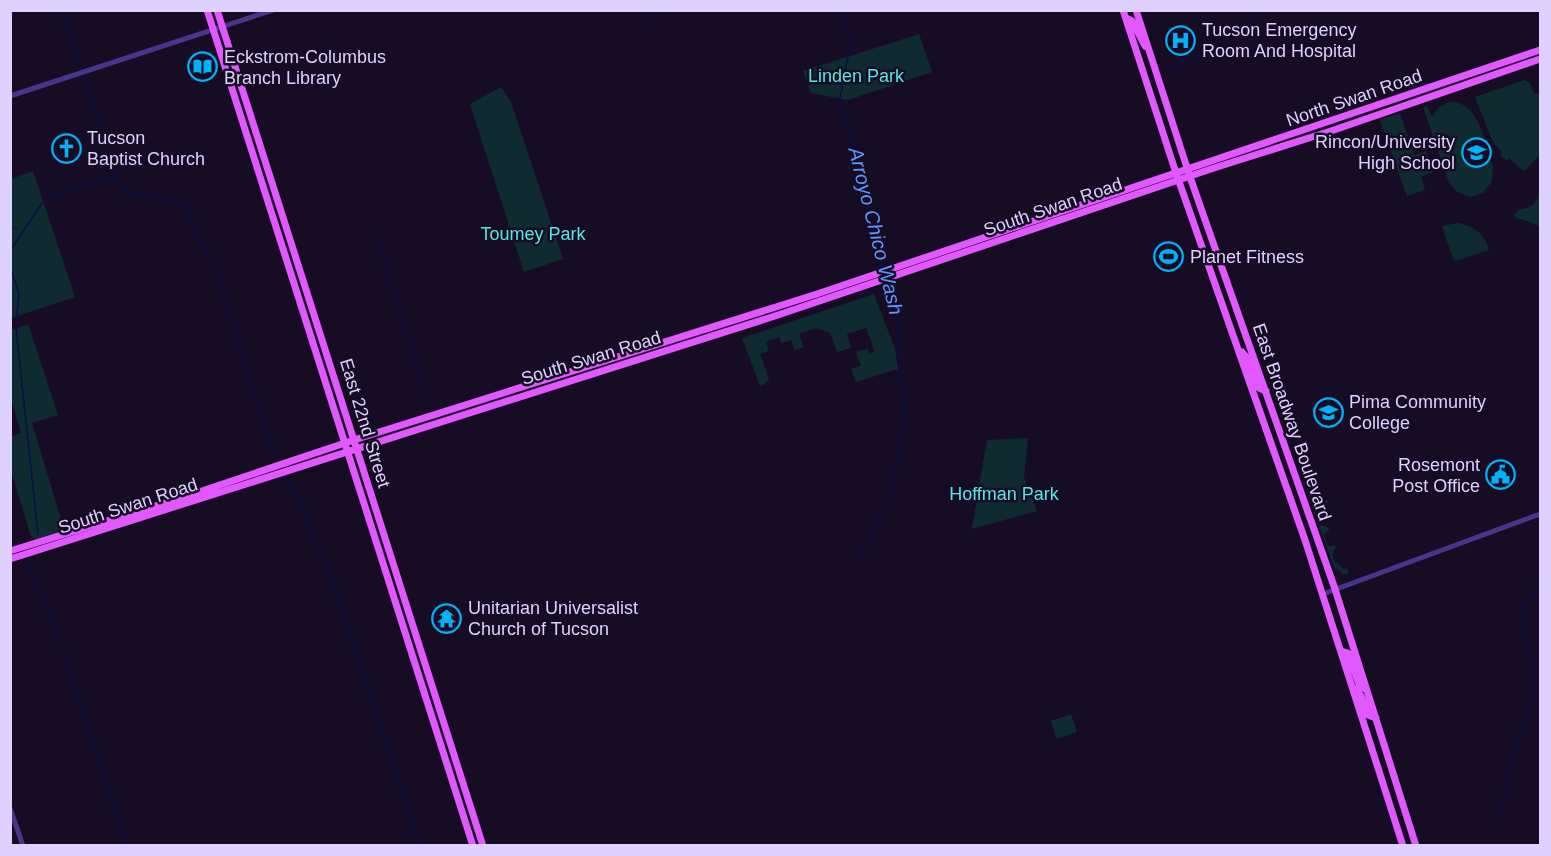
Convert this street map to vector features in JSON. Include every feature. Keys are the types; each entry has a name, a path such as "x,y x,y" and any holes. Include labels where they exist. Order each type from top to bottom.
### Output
{"main road":[{"name":"East 22nd Street","path":"207,10 473,846"},
{"name":"East 22nd Street","path":"217,10 483,846"},
{"name":"East Broadway Boulevard","path":"1136,10 1190,177 1335,589 1416,846"},
{"name":"East Broadway Boulevard","path":"1125,14 1177,177 1239,348 1323,594 1403,846"},
{"path":"1125,14 1132,21 1138,36 1151,56"},
{"name":"North Swan Road","path":"1177,177 1188,169 1540,50"},
{"name":"North Swan Road","path":"1177,177 1190,177 1540,59"},
{"name":"South Swan Road","path":"10,551 178,499 354,440 890,273 1177,177"},
{"name":"South Swan Road","path":"10,560 775,316 880,276"},
{"path":"1239,348 1248,359 1259,388 1266,391"},
{"path":"408,644 418,641"},
{"path":"1341,651 1348,653 1359,684 1367,691"},
{"path":"1352,685 1361,696 1368,715 1376,718"},
{"path":"444,756 454,754"}],"street":[{"path":"10,96 273,10"},
{"path":"1323,594 1540,514"},
{"path":"10,808 23,846"}],"green space":[{"name":"Linden Park","path":"919,34 932,72 848,100 811,93 803,71"},
{"path":"1524,80 1530,83 1534,94 1540,92 1540,154 1523,171 1509,158 1507,161 1500,155 1502,152 1493,142 1475,97"},
{"name":"Toumey Park","path":"501,87 511,102 563,259 524,272 470,104"},
{"path":"1449,102 1459,103 1474,115 1493,167 1492,181 1483,193 1470,197 1456,191 1449,183 1423,107 1427,106 1432,117 1439,107"},
{"path":"1400,113 1414,155 1426,151 1433,172 1421,177 1425,190 1407,196 1380,120"},
{"path":"33,171 75,297 11,318 11,230 19,227 11,229 11,179"},
{"path":"1540,184 1540,227 1513,216 1519,209 1525,209 1536,202"},
{"path":"1458,223 1478,231 1489,250 1456,261 1453,259 1442,226"},
{"path":"874,294 895,349 898,369 856,382 851,369 861,365 856,352 868,348 869,353 875,352 866,328 847,334 851,348 837,352 830,333 816,328 799,334 804,347 795,350 791,340 782,343 779,337 766,342 769,351 760,354 769,379 760,386 742,338"},
{"path":"28,324 58,415 32,423 64,529 37,540 31,537 11,470 10,437 21,433 11,398 11,330"},
{"name":"Hoffman Park","path":"1028,438 1024,478 1037,511 972,529 987,440"},
{"path":"1329,500 1318,520 1319,525 1328,527 1329,531 1324,534 1328,546 1336,546 1332,555 1335,563 1343,569 1348,569 1349,573 1343,575 1338,569 1335,570 1312,506 1313,503"},
{"path":"1071,714 1077,732 1056,739 1051,721"}],"waterway":[{"path":"62,10 81,70"},
{"path":"648,23 657,10"},
{"name":"Arroyo Chico Wash","path":"839,10 850,45 840,99 868,182 873,237 883,270"},
{"path":"1166,68 1192,58 1226,36 1259,10"},
{"path":"10,251 46,197 114,175 83,75"},
{"path":"114,175 128,192 173,202 188,209 200,241 211,259"},
{"path":"375,235 429,401"},
{"path":"10,266 19,294 16,322"},
{"path":"214,266 277,458"},
{"name":"Arroyo Chico Wash","path":"886,280 899,314 897,341 902,384"},
{"path":"16,328 38,534"},
{"name":"Arroyo Chico Wash","path":"859,557 882,515 893,482 902,434 903,387"},
{"path":"287,479 302,504 335,588 419,846"},
{"path":"29,562 40,594 65,649"},
{"path":"1495,819 1507,785 1532,694 1531,659 1522,628 1525,607 1540,585"},
{"path":"66,655 126,846"}],"place":[{"name":"Tucson Emergency Room And Hospital","path":"1181,40"},
{"name":"Eckstrom-Columbus Branch Library","path":"203,67"},
{"name":"Tucson Baptist Church","path":"66,148"},
{"name":"Rincon/University High School","path":"1476,152"},
{"name":"Planet Fitness","path":"1169,257"},
{"name":"Pima Community College","path":"1328,412"},
{"name":"Rosemont Post Office","path":"1501,475"},
{"name":"Unitarian Universalist Church of Tucson","path":"447,618"}]}
